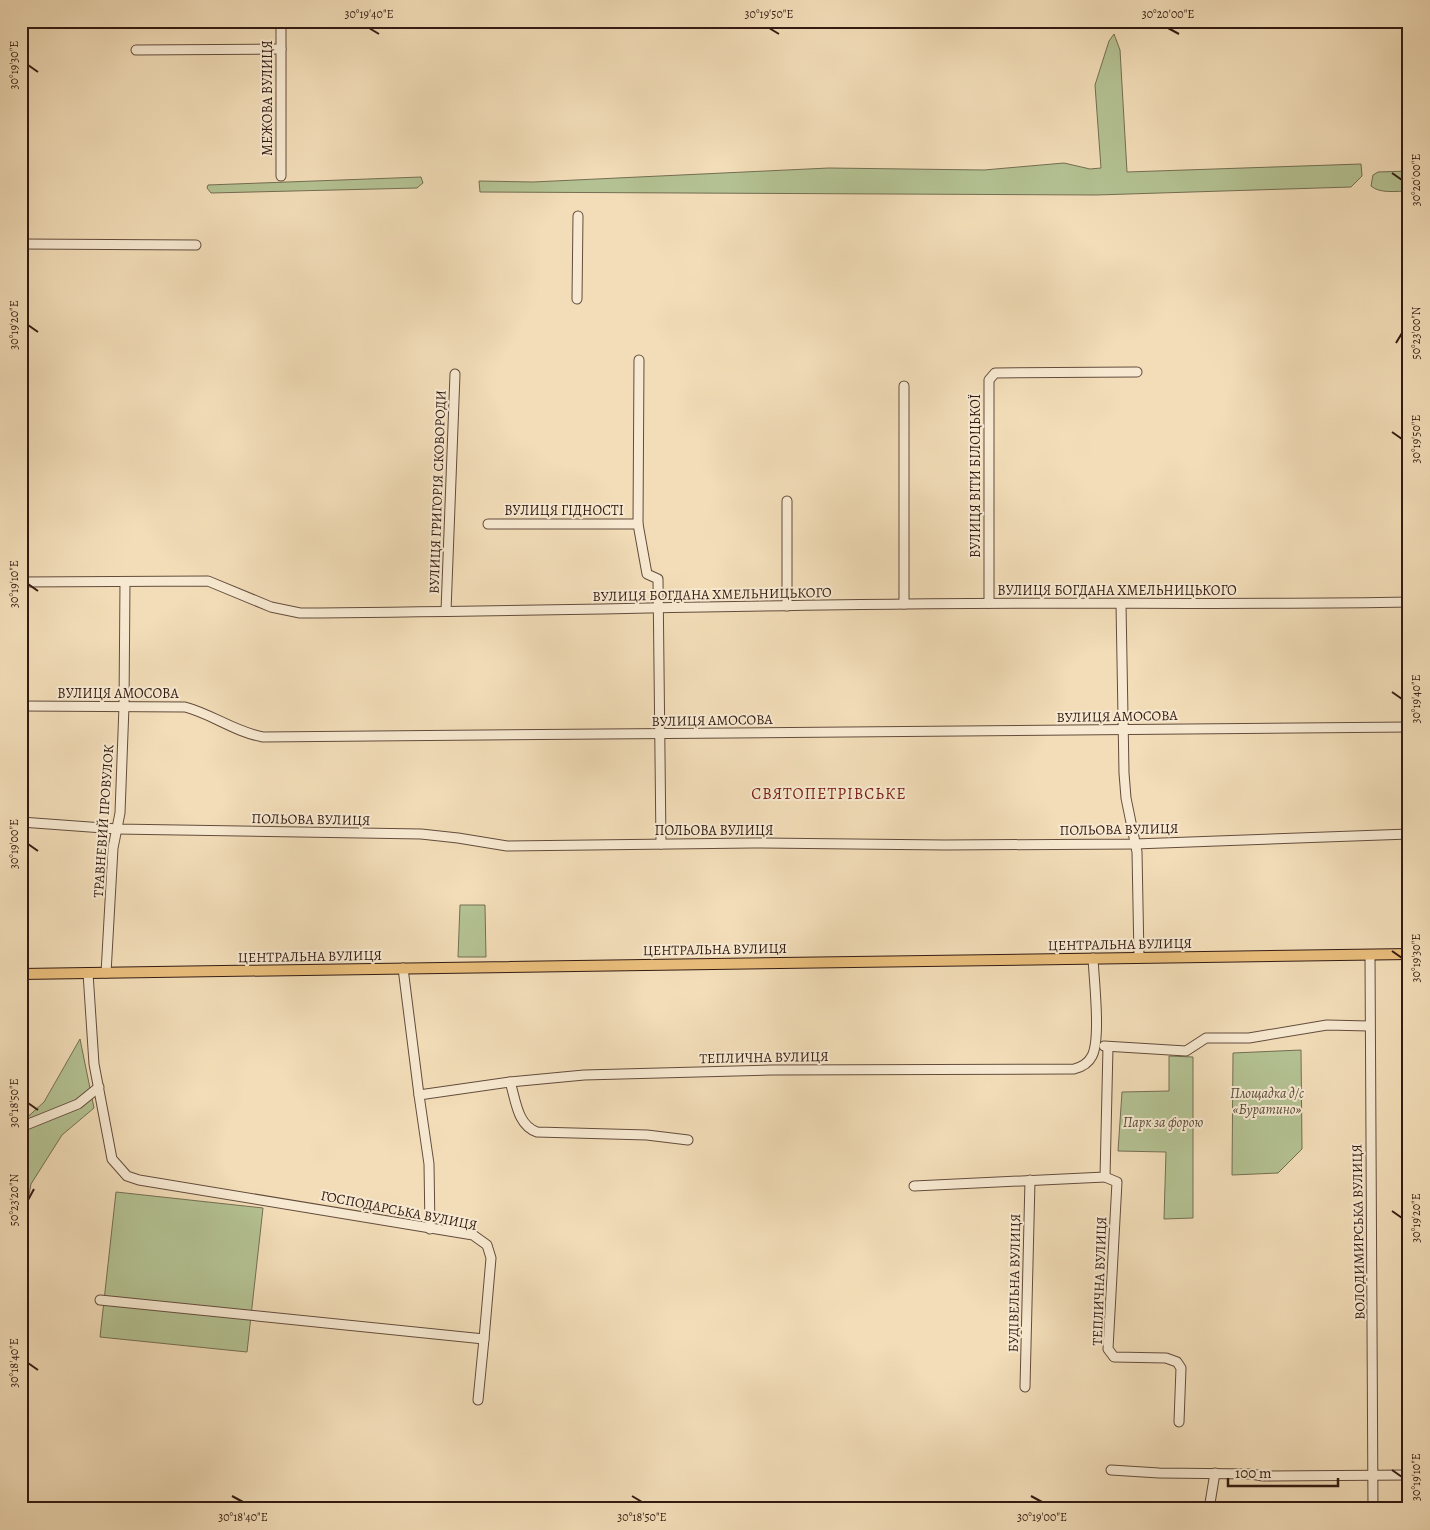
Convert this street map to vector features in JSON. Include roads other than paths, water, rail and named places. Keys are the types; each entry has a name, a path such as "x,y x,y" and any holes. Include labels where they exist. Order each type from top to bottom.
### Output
{"main road":[{"name":"ЦЕНТРАЛЬНА ВУЛИЦЯ","path":"21,974 1409,954"}],"street":[{"name":"МЕЖОВА ВУЛИЦЯ","path":"281,21 281,176"},
{"path":"136,50 281,50"},
{"path":"577,299 578,216"},
{"path":"21,244 196,245"},
{"path":"638,524 640,360"},
{"name":"ВУЛИЦЯ ВІТИ БІЛОЦЬКОЇ","path":"989,603 989,380 995,373 1137,372"},
{"name":"ВУЛИЦЯ ГРИГОРІЯ СКОВОРОДИ","path":"446,611 454,374"},
{"path":"904,386 904,604"},
{"path":"787,501 787,606"},
{"name":"ВУЛИЦЯ ГІДНОСТІ","path":"488,524 638,524 648,574 658,579 658,609"},
{"name":"ВУЛИЦЯ БОГДАНА ХМЕЛЬНИЦЬКОГО","path":"21,582 208,581 270,607 290,612 658,609 989,603 1409,602"},
{"name":"ТРАВНЕВИЙ ПРОВУЛОК","path":"106,973 113,848 120,813 124,706 125,582"},
{"path":"1121,604 1126,798 1135,844 1139,958"},
{"path":"658,609 661,844"},
{"name":"ВУЛИЦЯ АМОСОВА","path":"21,706 185,707 207,714 244,732 263,737 1409,727"},
{"name":"ПОЛЬОВА ВУЛИЦЯ","path":"21,822 117,829 421,834 507,846 661,844 1135,844 1409,834"},
{"name":"ВОЛОДИМИРСЬКА ВУЛИЦЯ","path":"1370,955 1373,1509"},
{"name":"ТЕПЛИЧНА ВУЛИЦЯ","path":"419,1095 510,1082 584,1075 772,1070 1074,1069 1086,1065 1092,1058 1096,1044 1093,958"},
{"path":"402,968 428,1164 430,1229"},
{"name":"ГОСПОДАРСЬКА ВУЛИЦЯ","path":"88,972 90,1032 112,1159 127,1176 139,1180 473,1235 483,1241 490,1250 484,1339"},
{"path":"1096,1044 1108,1047 1186,1051 1206,1038 1249,1038 1326,1025 1369,1026"},
{"path":"914,1186 1105,1177 1108,1047"},
{"path":"510,1082 522,1122 529,1129 537,1132 647,1135 688,1140"},
{"path":"21,1127 78,1104 99,1086"},
{"name":"ТЕПЛИЧНА ВУЛИЦЯ","path":"1105,1177 1117,1182 1108,1349 1114,1357 1166,1358 1178,1362 1181,1368 1179,1422"},
{"name":"БУДІВЕЛЬНА ВУЛИЦЯ","path":"1025,1387 1030,1180"},
{"path":"100,1300 484,1339 478,1400"},
{"path":"1111,1470 1159,1474 1215,1473 1263,1476 1409,1475"},
{"path":"1209,1509 1215,1473"}],"district":[{"name":"СВЯТОПЕТРІВСЬКЕ","path":"829,793"}],"park label":[{"name":"Площадка д/с «Буратино»","path":"1267,1102"},
{"name":"Парк за форою","path":"1163,1122"}]}
